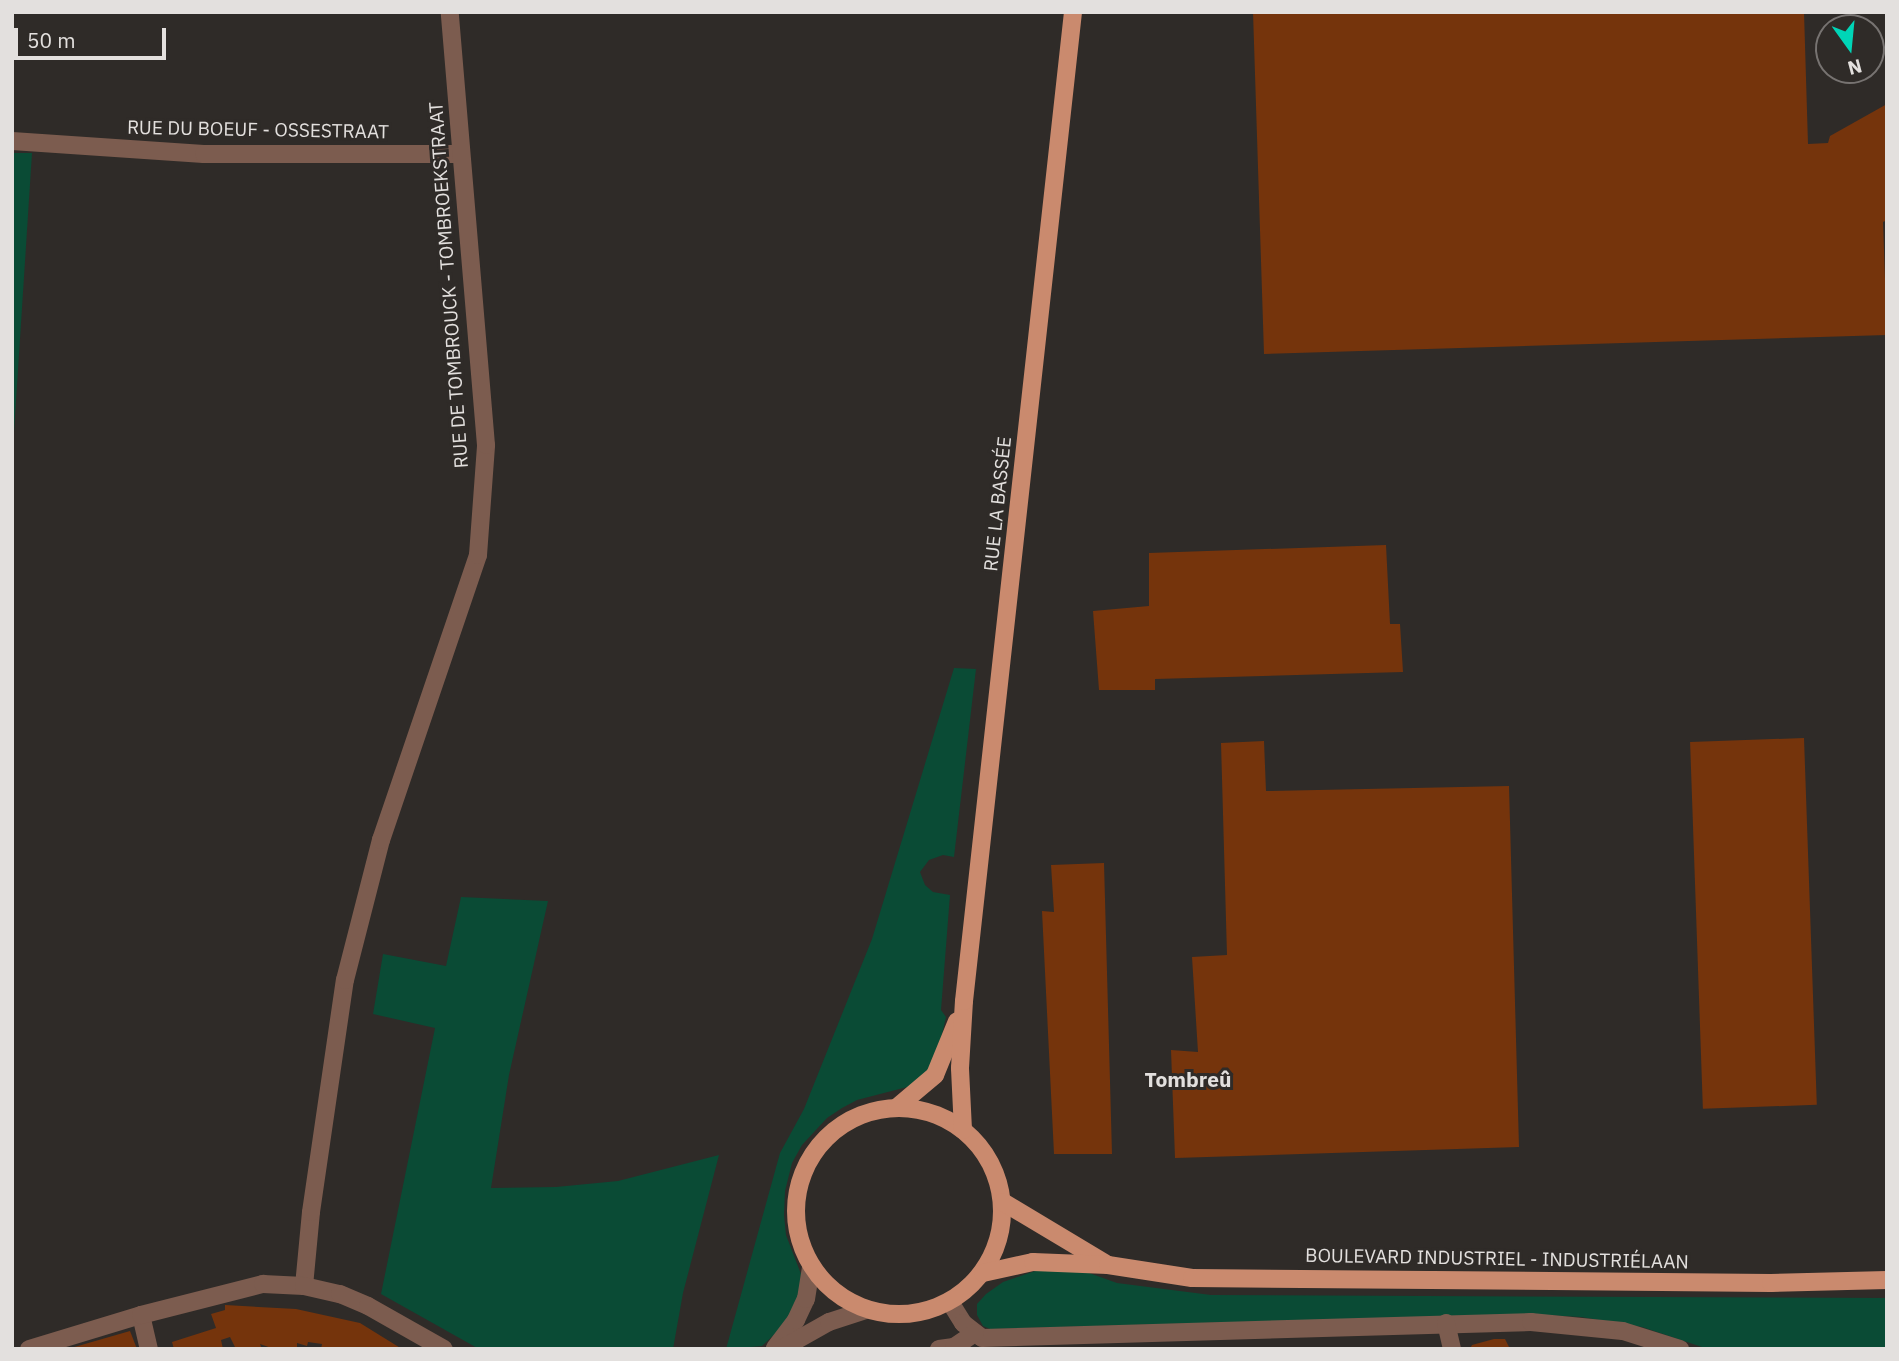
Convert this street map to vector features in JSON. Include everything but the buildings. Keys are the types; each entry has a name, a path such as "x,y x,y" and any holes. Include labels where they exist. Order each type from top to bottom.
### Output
{"main road":[{"name":"RUE LA BASSÉE","path":"963,1130 960,1068 964,1001 1073,12"},
{"name":"RUE LA BASSÉE","path":"896,1108 935,1074 964,1001"},
{"path":"896,1108 935,1115 963,1130 988,1158 1003,1202 1001,1231 995,1251 983,1273 950,1302 913,1314 888,1315 865,1310 834,1293 811,1267 800,1242 796,1223 798,1186 808,1161 819,1145 846,1123 868,1112 896,1108"},
{"name":"BOULEVARD INDUSTRIEL - INDUSTRIÉLAAN","path":"1003,1202 1108,1265"},
{"name":"BOULEVARD INDUSTRIEL - INDUSTRIÉLAAN","path":"983,1273 1033,1262 1108,1265 1192,1278 1772,1283 1887,1280"}],"street":[{"name":"RUE DE TOMBROUCK - TOMBROEKSTRAAT","path":"304,1286 311,1213 345,980 380,840 478,555 486,445 450,12"},
{"name":"RUE DU BOEUF - OSSESTRAAT","path":"12,141 204,154 460,154"},
{"path":"775,1349 796,1320 806,1298 811,1267"},
{"path":"29,1349 141,1315 263,1284 304,1286 340,1294 368,1306 444,1349"},
{"path":"950,1302 963,1323 982,1338 1446,1323 1578,1325 1623,1331 1680,1349"},
{"path":"781,1349 829,1322 865,1310"},
{"path":"141,1315 149,1349"},
{"path":"1446,1323 1452,1349"},
{"path":"939,1349 954,1347 975,1334"}],"green space":[{"path":"12,153 32,153 12,463"},
{"path":"954,668 976,669 954,857 943,855 929,860 920,872 925,885 933,892 950,895 941,1010 946,1017 937,1056 928,1070 911,1086 857,1100 842,1108 827,1118 802,1145 792,1163 785,1191 784,1215 786,1235 801,1274 799,1300 780,1329 762,1346 726,1349 780,1153 804,1109 872,939"},
{"path":"461,897 548,901 509,1075 491,1188 556,1187 618,1181 719,1155 683,1293 673,1349 479,1349 381,1294 435,1028 373,1014 383,954 446,966"},
{"path":"1041,1269 1078,1269 1117,1283 1211,1295 1887,1298 1887,1349 1708,1349 1642,1327 1581,1317 1525,1314 990,1329 983,1326 977,1315 977,1304 986,1294 1003,1282"}],"district":[{"name":"Tombreû","path":"1188,1079"}]}
